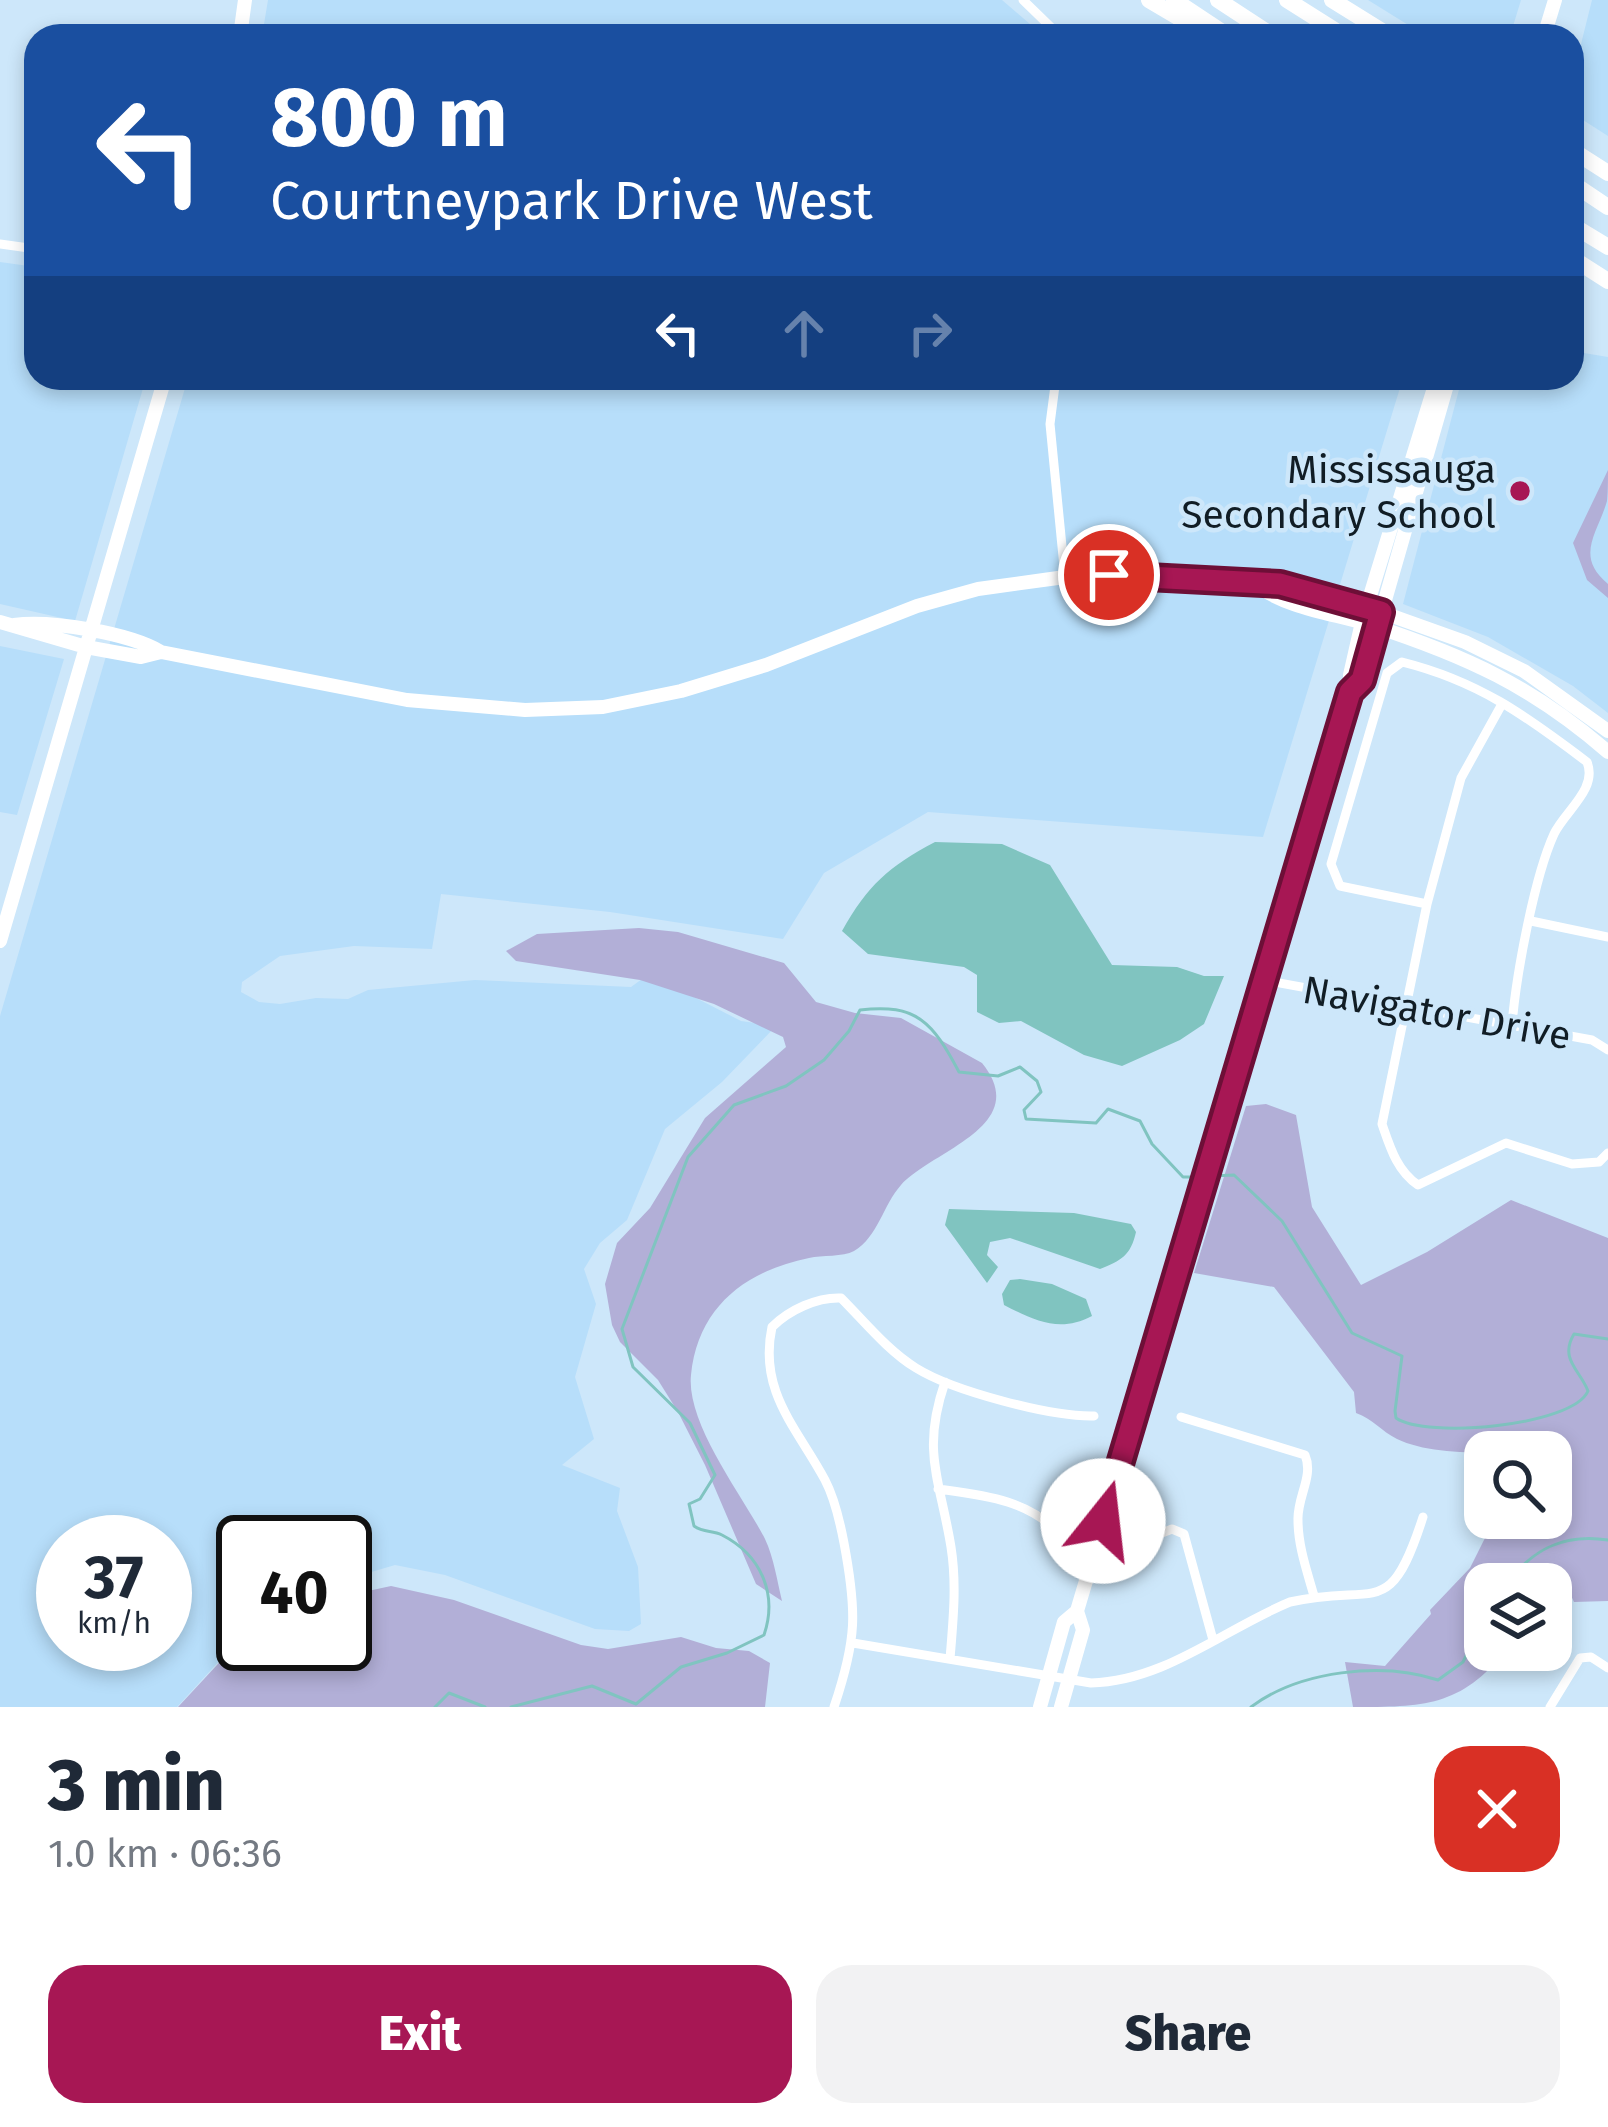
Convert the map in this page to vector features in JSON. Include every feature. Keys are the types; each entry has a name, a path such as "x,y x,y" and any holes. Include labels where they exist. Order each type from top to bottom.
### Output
{"highway":[{"path":"1148,0 1189,24"},
{"path":"1174,0 1210,24"},
{"path":"1219,0 1255,24"},
{"path":"1287,0 1325,24"},
{"path":"1332,0 1371,24"}],"street":[{"path":"1023,0 1048,24"},
{"path":"0,941 161,390"},
{"path":"1054,390 1050,424 1065,577"},
{"path":"1372,617 1434,390"},
{"path":"1061,1707 1083,1630 1078,1611 1350,692 1350,675 1445,390"},
{"path":"7,624 36,636 88,640 141,657 161,652 406,700 525,710 603,707 681,691 766,665 917,606 978,589 1065,577 1190,577 1256,585 1275,598 1372,617 1492,670 1605,740"},
{"path":"1427,904 1340,886 1331,864 1387,674 1402,662 1453,675 1530,718 1587,762 1591,772 1588,785 1551,839 1512,1025"},
{"path":"1502,704 1461,778 1427,904 1382,1124 1394,1157 1418,1185 1506,1144 1573,1164 1599,1162 1608,1153"},
{"path":"1531,921 1608,937"},
{"name":"Navigator Drive","path":"1263,980 1592,1040 1608,1050"},
{"path":"834,1707 853,1643 856,1605 841,1523 827,1483 783,1416 772,1372 772,1327 784,1315 827,1297 841,1298 914,1367 945,1382 1064,1417 1094,1416"},
{"path":"945,1382 932,1436 956,1595 950,1659"},
{"path":"1181,1417 1305,1454 1310,1471 1298,1506 1298,1527 1314,1596"},
{"path":"938,1489 1026,1507 1047,1518 1062,1537"},
{"path":"853,1643 1069,1680 1117,1682 1149,1673 1258,1615 1314,1596 1361,1597 1399,1579 1423,1516"},
{"path":"1144,1540 1172,1529 1184,1534 1214,1640"},
{"path":"1040,1707 1064,1622 1078,1611"},
{"path":"1550,1707 1580,1658 1591,1657 1608,1668"}],"shaded area":[{"path":"268,0 1002,0 1030,24 264,24"},
{"path":"1368,0 1521,0 1514,24 1407,24"},
{"path":"1592,0 1608,0 1608,136 1584,121 1584,32"},
{"path":"0,262 24,265 24,390 142,390 75,621 0,604"},
{"name":"Mississauga Secondary School","path":"1584,353 1608,357 1608,713 1573,686 1488,637 1403,604 1459,390 1584,390"},
{"path":"184,390 1399,390 1263,837 928,812 824,873 783,939 610,912 441,894 432,949 354,946 280,956 242,982 241,992 259,1002 280,1004 475,980 631,987 649,974 741,1021 776,1026 722,1082 665,1129 627,1220 600,1243 584,1269 596,1304 575,1377 594,1439 562,1465 620,1488 617,1511 638,1567 641,1624 629,1631 595,1629 445,1575 395,1565 372,1572 372,1515 216,1515 216,1664 177,1707 0,1707 0,1016"},
{"path":"1608,470 1607,501 1590,554 1608,584 1608,598 1587,580 1573,543"},
{"path":"0,646 64,659 17,815 0,812"},
{"path":"935,842 1002,844 1050,865 1112,965 1177,967 1204,976 1224,976 1204,1024 1122,1066 1084,1055 1021,1021 999,1023 977,1012 977,975 964,967 868,954 842,931 870,889"},
{"path":"639,928 678,932 784,963 816,1002 901,1018 982,1063 994,1085 995,1104 987,1120 901,1185 862,1245 849,1253 809,1258 765,1272 729,1296 703,1330 691,1375 697,1415 765,1539 782,1601 756,1584 678,1412 658,1380 620,1342 605,1284 617,1243 650,1208 705,1118 786,1047 783,1037 714,1004 640,980 516,961 506,951 537,934"},
{"path":"1266,1104 1296,1115 1312,1207 1361,1285 1427,1252 1511,1200 1608,1238 1608,1601 1574,1602 1572,1563 1472,1563 1484,1539 1572,1539 1572,1431 1464,1431 1464,1452 1397,1439 1356,1413 1354,1392 1274,1287 1194,1273 1246,1106"},
{"path":"949,1209 1074,1213 1131,1224 1136,1232 1124,1256 1100,1269 1010,1238 990,1242 987,1255 998,1267 987,1283 945,1225"},
{"path":"1010,1280 1052,1284 1086,1299 1092,1316 1058,1324 1004,1305 1002,1294"},
{"path":"1464,1574 1464,1671 1487,1671 1439,1700 1353,1707 1345,1662 1385,1666"},
{"path":"391,1586 454,1600 581,1645 608,1649 681,1637 716,1648 749,1651 770,1663 765,1707 178,1707 216,1666 216,1671 372,1671 372,1590"}],"waterway":[{"path":"511,1707 592,1686 636,1704 681,1667 764,1635 769,1605 763,1577 736,1543 694,1526 689,1504 700,1499 715,1475 690,1423 633,1367 622,1329 688,1157 734,1105 786,1086 824,1060 860,1010 896,1010 931,1029 959,1072 998,1076 1020,1067 1037,1081 1041,1092 1024,1110 1026,1119 1096,1123 1108,1109 1140,1121 1152,1144 1183,1177 1203,1177"},
{"path":"1212,1176 1234,1175 1282,1221 1352,1333 1402,1356 1396,1418 1437,1428 1466,1428 1556,1413 1577,1403 1588,1391 1570,1357 1574,1334 1608,1339"},
{"path":"1525,1563 1563,1542 1608,1540"},
{"path":"1251,1707 1316,1678 1392,1671 1438,1680 1464,1660"},
{"path":"435,1707 449,1693 485,1707"}],"place":[{"name":"Mississauga Secondary School","path":"1520,491"}],"route":[{"path":"1103,1521 1350,692 1362,680 1381,612 1280,584 1109,575"}]}
